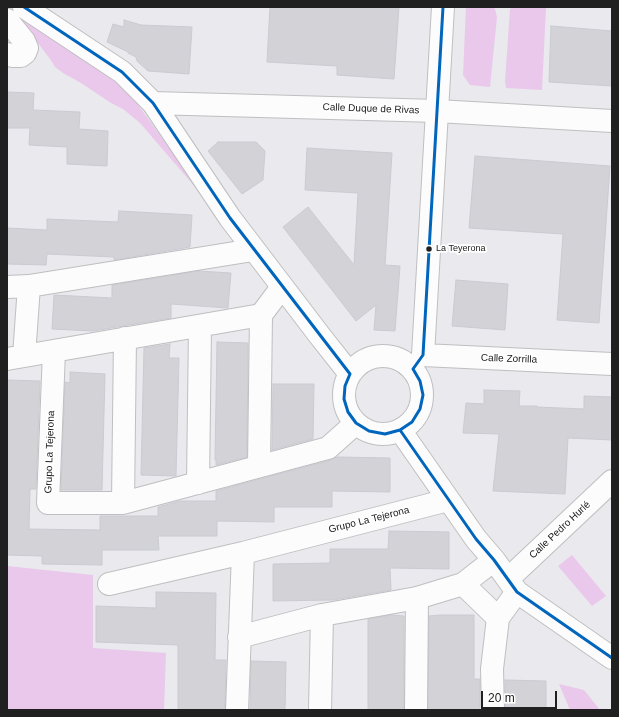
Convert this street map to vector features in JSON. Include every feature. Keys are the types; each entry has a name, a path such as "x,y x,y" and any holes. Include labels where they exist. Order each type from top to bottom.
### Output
{"street":[{"path":"24,7 122,72 153,103 253,250 350,374"},
{"path":"418,362 401,360 387,355 373,357 360,363 350,374 345,386 344,399 348,412 356,423 369,431 385,434 400,430 412,422 420,409 423,395 418,362 437,111 443,7"},
{"path":"7,20 24,41 27,48 25,53 21,56 7,54"},
{"name":"Calle Duque de Rivas","path":"153,103 437,111 612,122"},
{"path":"7,287 29,286 253,250"},
{"path":"29,286 16,357 261,315"},
{"path":"259,466 261,315 282,287"},
{"path":"198,483 200,326"},
{"path":"123,503 125,338"},
{"name":"Grupo La Tejerona","path":"54,351 48,503 123,503 328,448 356,423"},
{"name":"Calle Zorrilla","path":"418,362 612,364"},
{"path":"400,430 476,539 494,560 512,585 612,658"},
{"name":"Calle Pedro Hurlé","path":"512,585 612,481"},
{"name":"Grupo La Tejerona","path":"109,584 243,553 448,500"},
{"path":"237,710 243,553"},
{"path":"239,637 322,615 417,598 463,584 494,560"},
{"path":"463,584 498,618"},
{"path":"493,710 492,669 498,618 512,585"},
{"path":"416,710 417,598"},
{"path":"320,710 322,615"}],"shaded area":[{"path":"7,7 12,7 113,77 131,95 208,202 140,123 123,109 111,103 55,67 19,18"},
{"path":"466,7 493,7 495,9 497,17 490,87 470,85 463,75"},
{"path":"513,7 546,8 542,90 506,88 505,81 510,9"},
{"path":"572,555 606,596 592,606 558,566"},
{"path":"7,566 93,575 93,648 166,653 164,710 7,710"},
{"path":"559,684 584,690 600,710 570,710"}],"building":[{"path":"270,7 399,7 394,79 337,75 337,66 267,62"},
{"path":"124,20 141,25 192,27 189,74 148,71 137,61 136,57 107,42 113,24 124,27"},
{"path":"551,26 612,31 612,86 549,82"},
{"path":"7,92 34,93 33,110 80,112 79,129 108,131 107,166 67,164 67,147 29,145 30,128 7,128"},
{"path":"218,142 256,142 265,151 263,180 242,194 208,151"},
{"path":"307,148 392,153 385,265 400,266 395,331 374,330 376,305 356,321 283,227 308,207 354,265 358,193 305,190"},
{"path":"475,156 610,166 599,323 557,320 563,234 469,228"},
{"path":"119,211 192,215 190,247 114,260 114,257 47,254 46,265 7,264 7,228 47,230 47,219 118,222"},
{"path":"199,271 231,273 228,308 171,304 171,318 93,331 52,329 54,295 112,298 112,285"},
{"path":"456,280 508,284 505,330 452,326"},
{"path":"217,342 248,343 247,457 216,465 215,460"},
{"path":"170,344 169,358 179,358 176,476 141,475 144,348"},
{"path":"70,372 105,374 102,490 61,490 65,382 70,383"},
{"path":"7,380 40,381 36,489 30,489 29,529 100,530 100,516 158,516 158,507 180,501 216,501 216,491 331,460 337,457 390,458 390,492 332,491 332,507 274,507 274,522 217,521 217,536 158,536 159,550 102,550 102,565 42,564 42,556 7,555"},
{"path":"273,384 314,384 313,439 272,450"},
{"path":"484,390 520,391 519,406 537,407 584,409 584,396 612,397 612,440 568,438 565,494 493,491 499,434 463,433 466,403 484,404"},
{"path":"389,531 449,532 449,569 390,568 391,590 333,600 273,601 273,564 330,563 330,549 388,549"},
{"path":"156,592 216,593 215,660 226,660 225,710 178,710 178,645 96,642 96,606 156,608"},
{"path":"391,615 404,616 404,710 368,710 368,619"},
{"path":"474,615 474,679 480,679 480,710 428,710 429,616"},
{"path":"251,661 286,662 285,710 250,710"},
{"path":"505,680 546,681 546,710 505,710"}],"transit line":[{"path":"24,7 122,72 153,103 230,218 350,374 345,386 344,399 348,412 356,423 369,431 385,434 400,430 412,422 420,409 423,395 420,381 413,369 423,355 443,7"},
{"path":"400,430 476,539 494,560 517,592 612,658"}],"place":[{"name":"La Teyerona","path":"429,249"}]}
